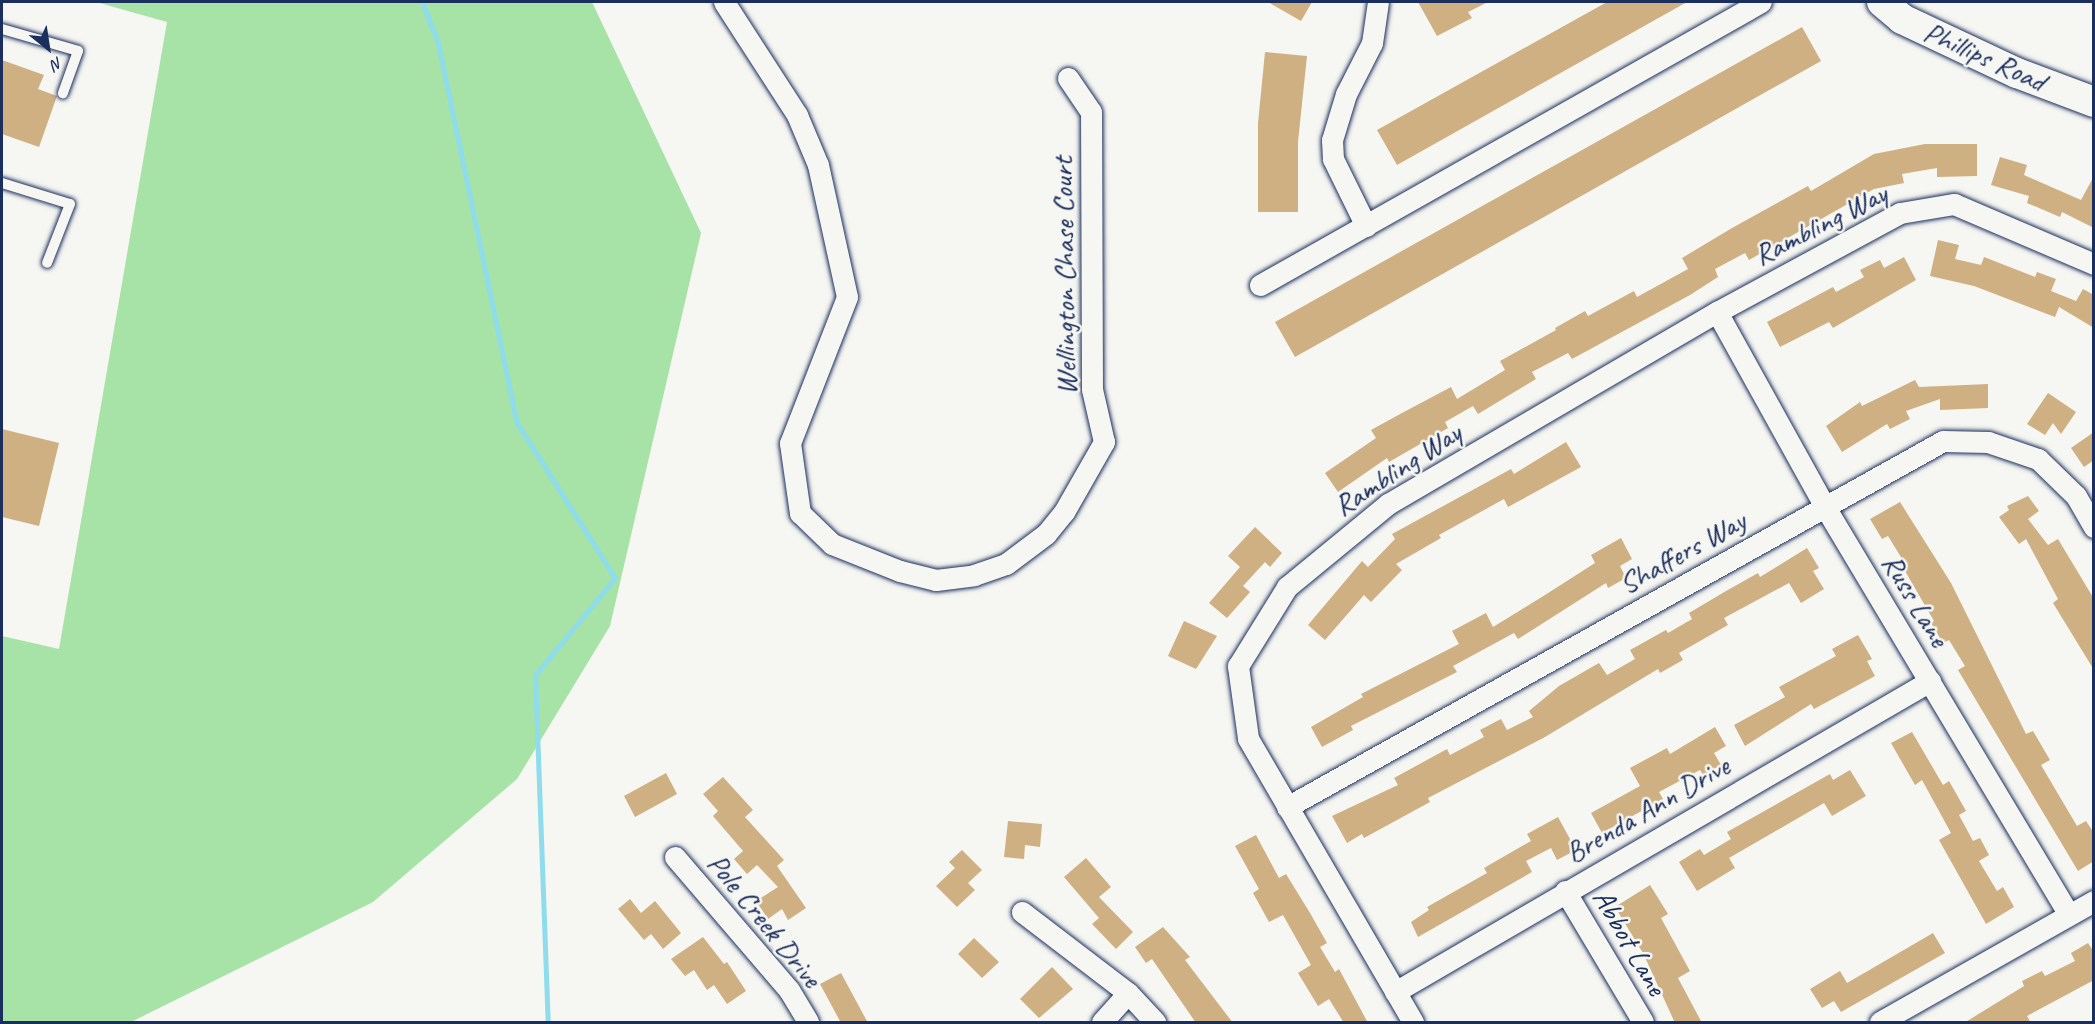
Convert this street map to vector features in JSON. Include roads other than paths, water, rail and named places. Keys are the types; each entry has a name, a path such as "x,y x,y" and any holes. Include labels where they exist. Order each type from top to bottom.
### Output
{"street":[{"name":"Wellington Chase Court","path":"724,2 796,115 818,165 847,297 790,443 800,513 832,544 900,572 936,580 974,575 1006,564 1046,534 1064,512 1104,442 1092,389 1091,112 1068,78"},
{"path":"1365,226 1333,159 1332,140 1346,94 1372,43 1378,2"},
{"path":"1260,285 1761,2"},
{"name":"Phillips Road","path":"1882,2 1910,23 2017,73 2094,102"},
{"name":"Rambling Way","path":"1413,1023 1248,738 1238,666 1287,587 1388,504 1717,312 1900,213 1954,204 2094,264"},
{"name":"Russ Lane","path":"1717,312 1825,507 2069,915"},
{"name":"Shaffers Way","path":"1287,807 1943,441 1988,442 2038,459 2076,496 2094,527"},
{"name":"Brenda Ann Drive","path":"1395,992 1565,891 1930,681"},
{"name":"Pole Creek Drive","path":"675,857 789,990 808,1023"},
{"name":"Abbot Lane","path":"1565,891 1642,1023"},
{"path":"1880,1023 2094,901"},
{"path":"1022,912 1128,993 1155,1023"},
{"path":"1102,1023 1128,993"}],"lane":[{"path":"2,29 78,51 63,93"},
{"path":"2,183 70,204 47,263"}],"waterway":[{"path":"422,2 438,43 517,423 615,578 535,675 548,1022"}]}
